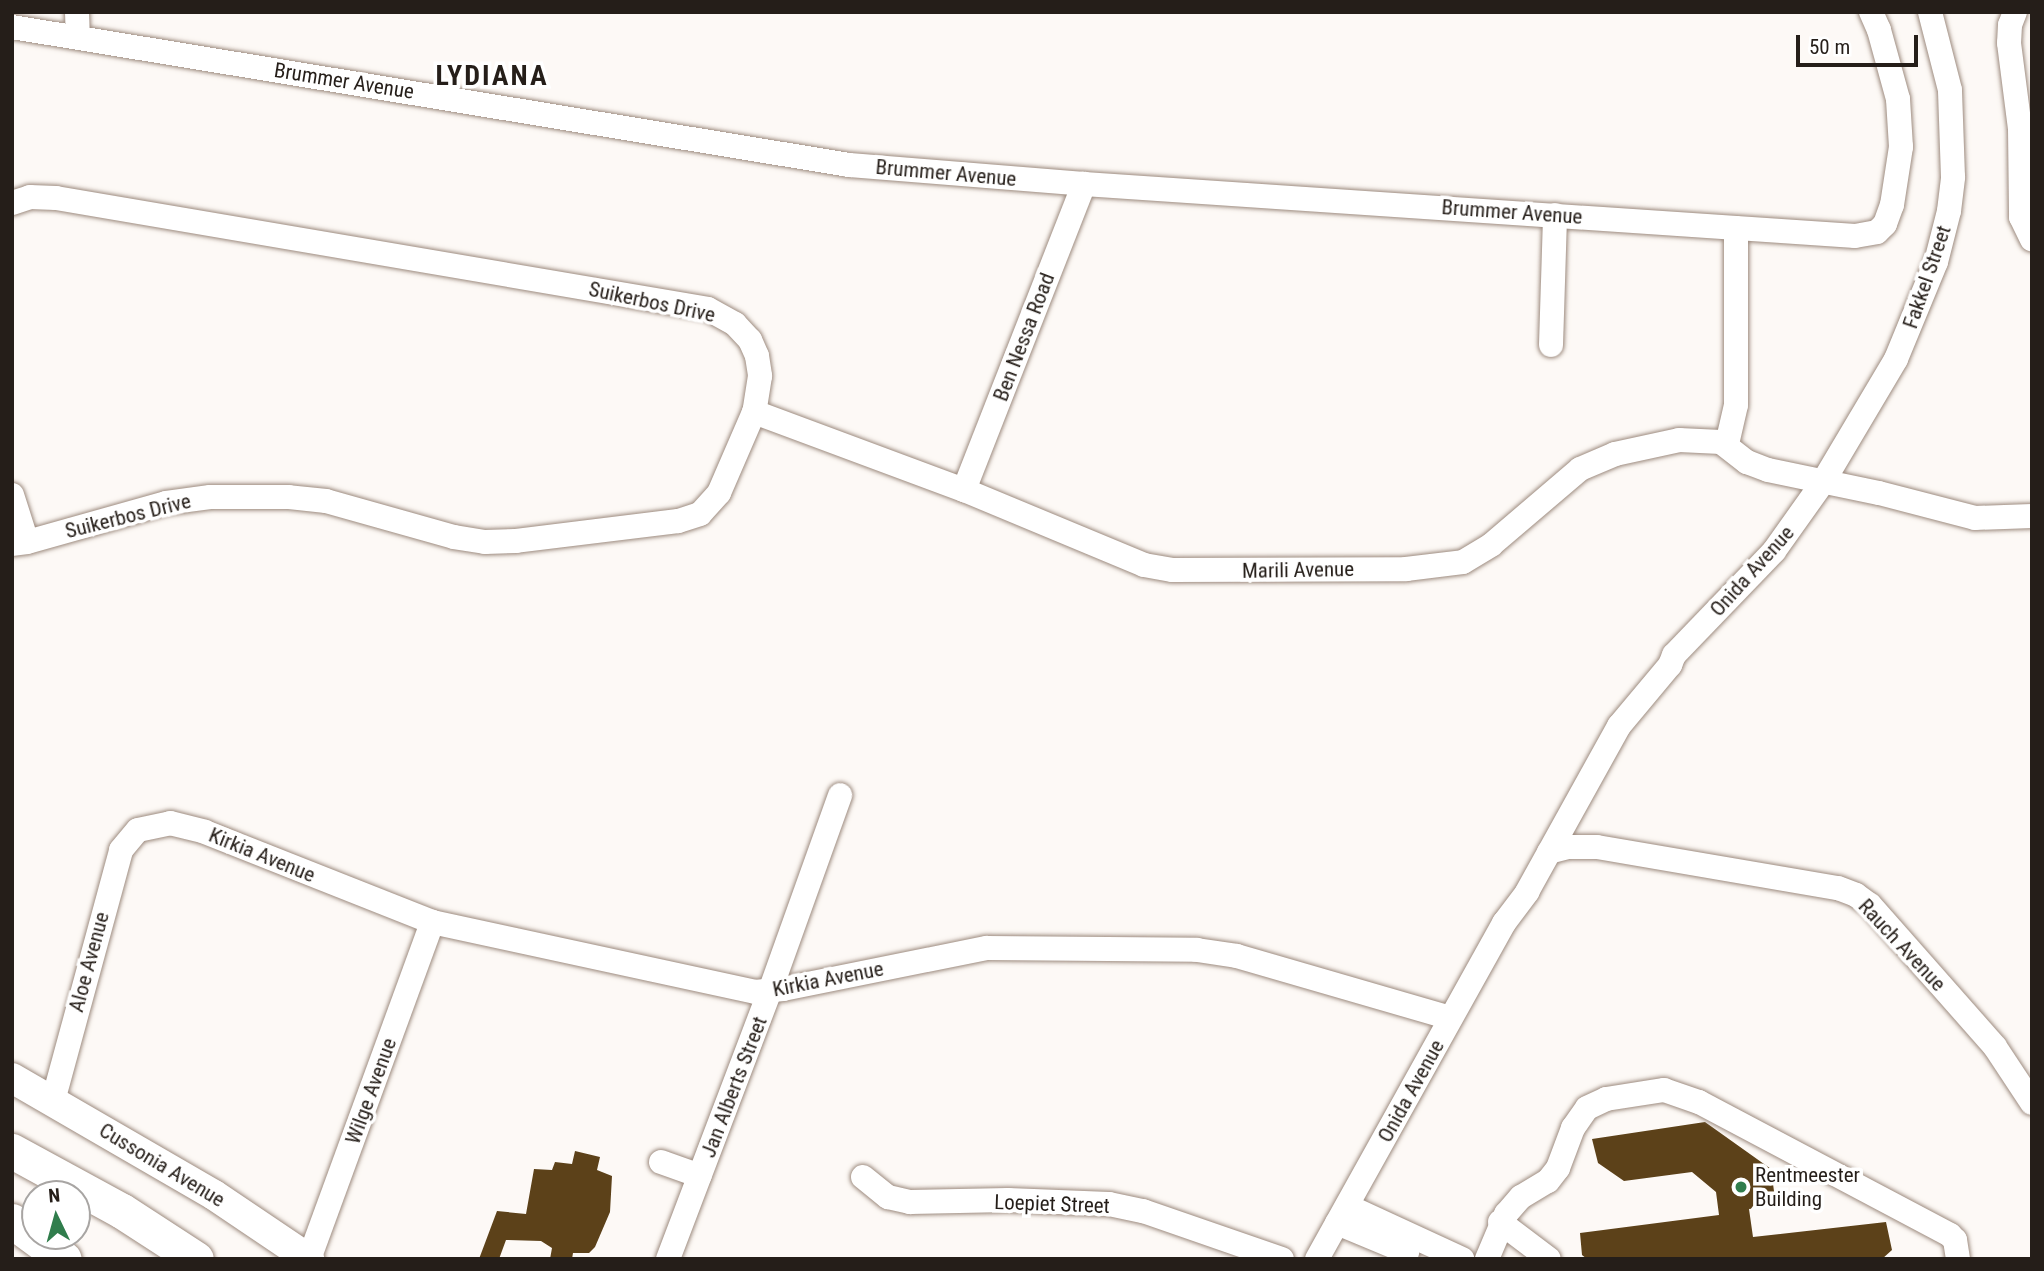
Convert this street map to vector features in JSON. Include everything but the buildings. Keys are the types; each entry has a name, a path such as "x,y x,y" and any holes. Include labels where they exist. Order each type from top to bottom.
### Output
{"highway":[{"path":"12,1151 122,1211 196,1259"},
{"path":"12,1158 49,1180"},
{"path":"91,1206 170,1259"},
{"path":"12,1221 64,1259"}],"main road":[{"name":"Cussonia Avenue","path":"12,1078 214,1195 309,1259"}],"street":[{"path":"77,12 78,37"},
{"name":"Brummer Avenue","path":"12,27 806,159 909,171 1855,236 1877,232 1885,224 1894,195 1901,127 1888,62 1871,12"},
{"name":"Fakkel Street","path":"1823,482 1896,359 1923,297 1942,241 1953,177 1954,126 1947,70 1930,12"},
{"path":"2015,12 2010,25 2009,43 2020,129 2021,217 2032,240"},
{"name":"Ben Nessa Road","path":"964,490 1084,184"},
{"name":"Suikerbos Drive","path":"12,204 30,197 69,200 708,309 735,324 755,350 760,376 754,412 719,493 700,513 678,522 516,541 485,542 454,537 318,500 211,497 175,501 19,543 12,495"},
{"path":"1551,345 1555,215"},
{"path":"1736,228 1736,405 1727,444 1754,465 1975,518 2032,516"},
{"name":"Marili Avenue","path":"754,412 964,490 1151,568 1182,570 1406,569 1451,564 1477,555 1569,475 1604,458 1670,440 1727,444"},
{"name":"Onida Avenue","path":"1317,1259 1504,923 1517,883 1607,723 1631,688 1651,667 1674,655 1770,556 1823,482"},
{"name":"Onida Avenue","path":"1504,923 1517,909 1619,726 1670,665 1674,655"},
{"name":"Jan Alberts Street","path":"668,1259 770,991 840,795"},
{"path":"1570,811 1580,834 1597,847"},
{"name":"Kirkia Avenue","path":"138,830 162,823 185,825 432,922 471,933 612,958 746,990 770,991 987,948 1197,950 1237,956 1450,1018"},
{"name":"Aloe Avenue","path":"52,1101 117,860 123,846 138,830"},
{"name":"Rauch Avenue","path":"1549,852 1567,847 1597,847 1838,888 1860,897 1995,1047 2032,1103"},
{"name":"Wilge Avenue","path":"309,1259 432,922"},
{"path":"1487,1259 1500,1222 1516,1202 1553,1174 1573,1128 1587,1108 1606,1099 1664,1090 1699,1102 1950,1235 1955,1240 1958,1259"},
{"path":"661,1162 699,1176"},
{"name":"Loepiet Street","path":"863,1177 888,1196 910,1202 1008,1200 1109,1204 1143,1211 1282,1259"},
{"path":"1342,1214 1416,1250 1462,1259"},
{"path":"1500,1222 1549,1259"}],"place":[{"name":"Rentmeester Building","path":"1741,1187"}],"district":[{"name":"LYDIANA","path":"492,76"}]}
